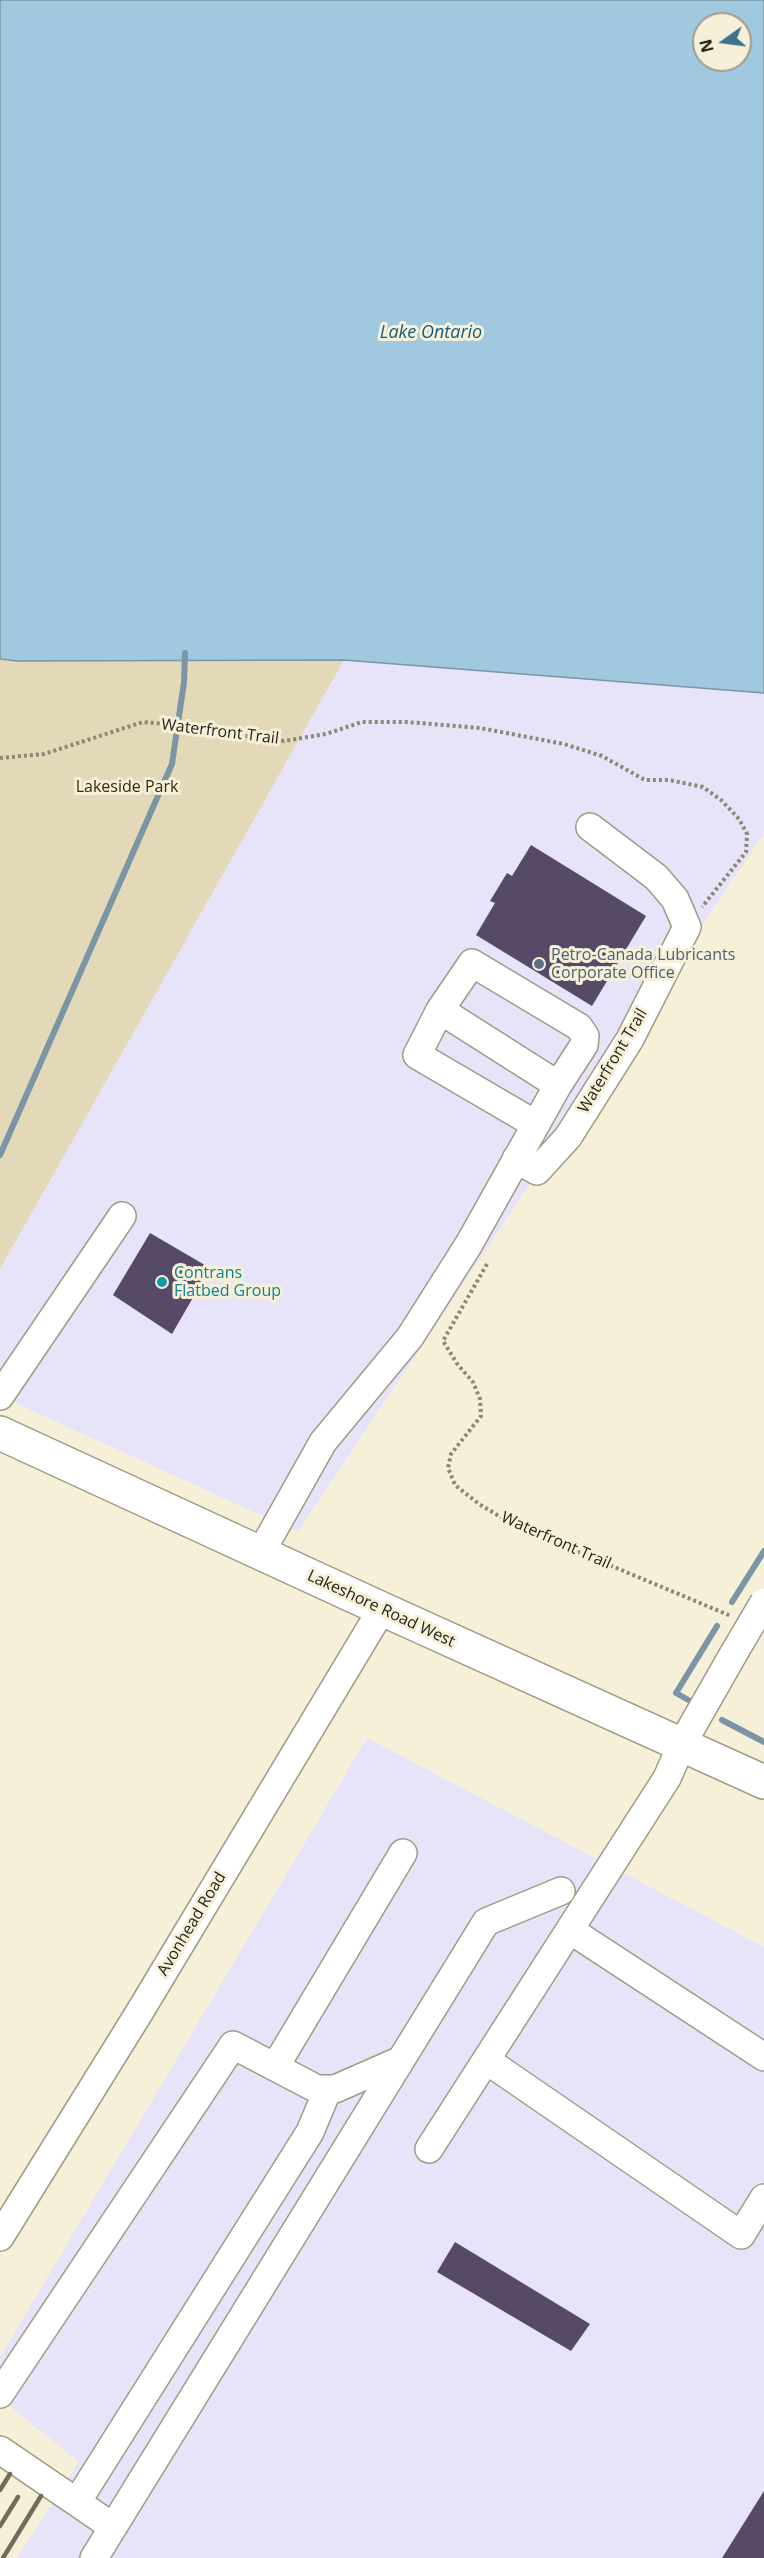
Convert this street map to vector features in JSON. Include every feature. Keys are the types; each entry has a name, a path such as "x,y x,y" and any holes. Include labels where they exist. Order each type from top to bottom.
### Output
{"main road":[{"name":"Lakeshore Road West","path":"0,1433 382,1610 764,1782"}],"street":[{"path":"590,827 656,877 675,899 687,927"},
{"name":"Waterfront Trail","path":"527,1165 568,1137 630,1039 687,927"},
{"path":"260,1554 322,1442 410,1337 469,1244 527,1165 535,1124 584,1045 585,1036 579,1027 472,963 440,1010 417,1055 535,1124"},
{"path":"440,1010 558,1085"},
{"path":"0,1396 122,1216"},
{"path":"429,2150 667,1778 681,1744 764,1602"},
{"name":"Avonhead Road","path":"0,2237 139,2013 382,1610"},
{"path":"275,2067 403,1853"},
{"path":"94,2558 486,1922 608,1871"},
{"path":"570,1930 764,2057"},
{"path":"0,2394 233,2045 316,2089 335,2089 401,2060"},
{"path":"486,2061 741,2235 764,2198"},
{"path":"77,2502 310,2132 328,2089"},
{"path":"0,2450 113,2527"}],"path":[{"name":"Waterfront Trail","path":"0,758 44,754 143,722 207,728 266,740 284,741 326,734 362,722 406,722 480,728 564,744 602,756 645,780 669,780 703,788 721,800 739,819 747,834 746,852 687,927"},
{"name":"Waterfront Trail","path":"488,1261 443,1341 458,1365 473,1382 480,1399 481,1416 451,1454 448,1468 455,1485 479,1504 514,1525 734,1617"}],"shaded area":[{"path":"344,660 764,693 764,833 298,1532 0,1396 0,1269"},
{"path":"367,1738 764,1947 764,2558 17,2558 79,2462 0,2398 0,2357"}],"green space":[{"name":"Lakeside Park","path":"0,659 17,661 344,660 0,1269"}],"water":[{"name":"Lake Ontario","path":"0,0 764,0 764,693 344,660 17,661 0,659"}],"building":[{"path":"531,845 646,916 592,1006 476,935 495,903 490,901 507,873 512,876"},
{"name":"Contrans Flatbed Group","path":"150,1233 210,1268 172,1334 113,1295"},
{"path":"455,2242 590,2324 571,2351 437,2272"},
{"path":"764,2491 764,2558 722,2558"}],"waterway":[{"path":"0,1155 172,764 184,682 185,653"},
{"path":"732,1602 764,1551"},
{"path":"692,1702 676,1693 717,1626"},
{"path":"722,1720 764,1742"}],"railway":[{"path":"0,2490 10,2474"},
{"path":"3,2558 41,2496"},
{"path":"0,2526 18,2497"}],"place":[{"name":"Petro-Canada Lubricants Corporate Office","path":"539,964"},
{"name":"Contrans Flatbed Group","path":"162,1282"}]}
